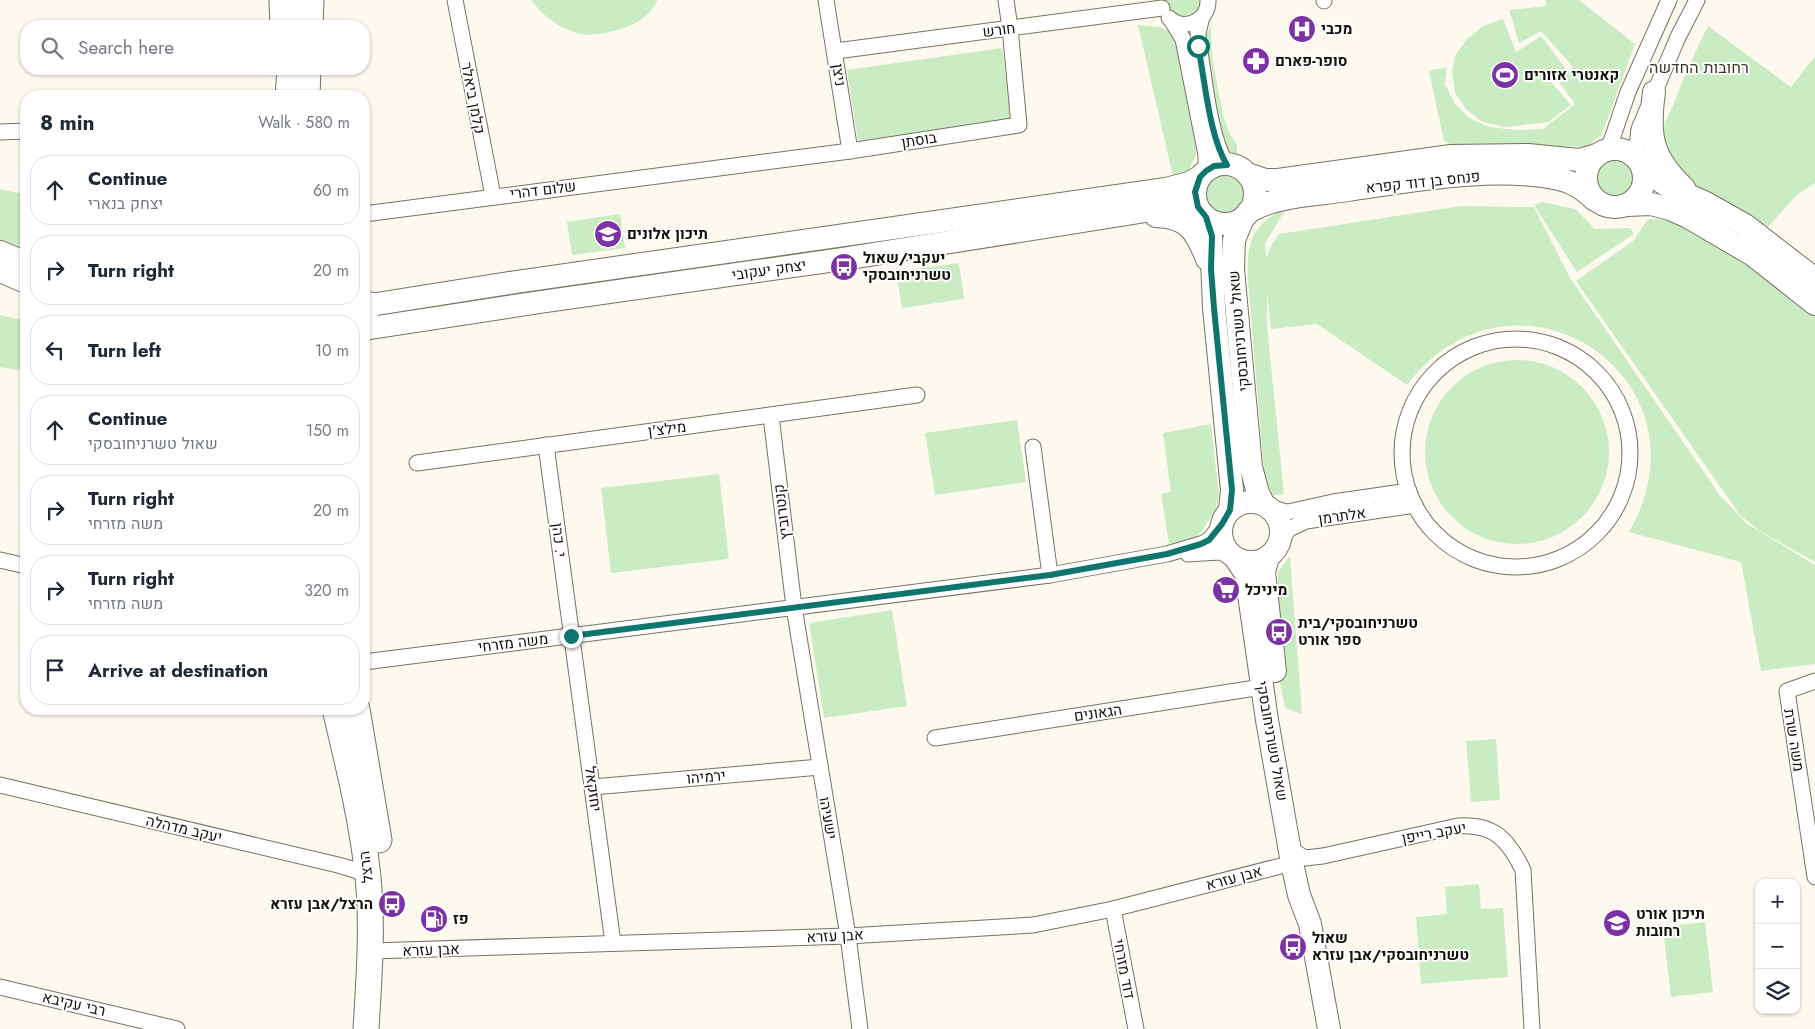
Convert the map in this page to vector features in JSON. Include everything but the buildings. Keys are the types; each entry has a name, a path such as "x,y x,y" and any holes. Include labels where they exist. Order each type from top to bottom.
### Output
{"main road":[{"path":"292,20 294,0"},
{"path":"310,20 311,0"},
{"path":"290,90 293,75"},
{"path":"298,75 304,90"},
{"path":"1654,92 1650,118 1652,135 1660,159 1680,185 1706,203"},
{"path":"1815,279 1745,225 1706,203 1666,185 1632,154 1624,150 1602,152 1590,162 1586,172 1587,187 1594,200 1602,205 1619,208 1627,205 1651,204 1688,218 1753,255 1815,304"},
{"name":"פנחס בן דוד קפרא","path":"1220,172 1265,180 1278,180 1451,156 1528,155 1578,160 1602,152"},
{"path":"1627,205 1640,194 1644,186 1645,178 1641,164"},
{"path":"1220,172 1254,188 1254,197 1246,215 1236,222 1220,223 1204,215 1198,207 1195,192 1220,172"},
{"name":"יצחק יעקובי","path":"370,304 1166,189 1220,172"},
{"name":"פנחס בן דוד קפרא","path":"1246,215 1259,206 1290,198 1427,179 1493,175 1530,175 1561,179 1572,183 1594,200"},
{"name":"יצחק יעקובי","path":"370,328 843,259 1178,206 1186,206 1204,215"},
{"path":"1127,215 1169,216 1185,223 1196,234 1211,269"},
{"name":"שאול טשרניחובסקי","path":"1204,215 1212,236 1211,269 1223,410 1232,483 1226,517"},
{"name":"שאול טשרניחובסקי","path":"1246,215 1234,240 1233,269 1251,467 1255,484 1266,504"},
{"path":"0,252 20,260"},
{"path":"0,271 20,279"},
{"path":"1245,501 1266,504 1279,520 1281,528 1273,551 1256,563 1244,562 1234,557 1226,549 1222,540 1226,517 1245,501"},
{"name":"שאול טשרניחובסקי","path":"1273,551 1264,572 1296,857"},
{"name":"שאול טשרניחובסקי","path":"1234,557 1246,574 1262,687 1296,857 1311,897 1310,924 1329,1029"},
{"name":"הרצל","path":"336,715 354,792 379,951 381,1029"},
{"name":"הרצל","path":"358,715 381,849 385,889 379,951 366,1029"}],"street":[{"path":"277,0 278,20"},
{"name":"קלמן ביאלר","path":"454,0 493,196"},
{"name":"ניצן","path":"826,0 836,51 850,150"},
{"path":"1006,0 1010,28"},
{"path":"1208,0 1198,33 1198,46 1214,134 1222,156 1220,172"},
{"path":"1602,152 1612,139 1628,92 1669,0"},
{"path":"1161,4 1166,16 1179,24 1188,25 1202,17"},
{"name":"חורש","path":"836,51 1010,28 1161,4"},
{"path":"1641,164 1637,146 1639,129 1654,92 1696,4"},
{"path":"1172,21 1183,39 1206,155 1220,172"},
{"name":"בוסתן","path":"722,167 1019,125 1010,28"},
{"path":"0,132 20,131"},
{"name":"שלום דהרי","path":"370,213 722,167"},
{"path":"1507,339 1529,340 1550,344 1571,353 1589,365 1605,381 1617,399 1626,420 1630,442 1630,464 1626,485 1618,506 1606,524 1590,540 1572,553 1552,561 1530,566 1510,567 1472,558 1454,548 1432,529 1415,505 1409,491 1405,478 1402,452 1408,416 1417,396 1430,378 1446,363 1464,351 1485,343 1507,339"},
{"name":"מילצ'ן","path":"418,463 917,395"},
{"name":"קנטרוביץ","path":"771,416 794,608"},
{"name":"י. כהן","path":"546,445 571,636"},
{"path":"1033,447 1050,575"},
{"name":"אלתרמן","path":"1266,504 1288,512 1333,502 1409,491"},
{"name":"אלתרמן","path":"1273,551 1289,529 1306,521 1415,505"},
{"name":"משה מזרחי","path":"370,661 1050,575 1167,554 1201,544 1209,540 1226,517"},
{"name":"משה מזרחי","path":"1167,554 1219,552 1234,557"},
{"path":"0,560 20,565"},
{"name":"ישעיהו","path":"794,608 848,936 860,1029"},
{"name":"יחזקאל","path":"571,636 613,943"},
{"name":"משה שרת","path":"1815,681 1787,691 1815,877"},
{"name":"הגאונים","path":"935,738 1262,687"},
{"name":"ירמיהו","path":"593,787 820,767"},
{"name":"יעקב מדהלה","path":"0,785 352,869 368,876"},
{"name":"יעקב רייפן","path":"1296,857 1323,856 1458,826 1483,827 1502,838 1516,856 1523,870 1532,1029"},
{"name":"אבן עזרא","path":"379,951 848,936 1032,925 1113,909 1296,857"},
{"name":"דוד מזרחי","path":"1113,909 1136,1029"},
{"name":"רבי עקיבא","path":"0,987 177,1029"}],"green space":[{"path":"531,0 658,0 652,10 631,25 591,35 570,31 557,24 546,16"},
{"path":"1165,0 1204,0 1204,3 1193,19 1174,17 1166,7"},
{"path":"1546,0 1579,0 1635,44 1602,134 1587,147 1535,145 1456,146 1444,141 1429,71 1447,67 1445,84 1455,104 1471,119 1489,127 1517,130 1543,129 1575,104 1559,82 1573,67 1541,31 1519,43 1509,10 1546,6"},
{"name":"קאנטרי אזורים","path":"1503,19 1516,52 1541,36 1566,69 1550,81 1571,105 1548,122 1506,127 1482,122 1466,109 1455,93 1452,70 1456,54 1467,39 1483,26"},
{"path":"1138,25 1160,27 1171,32 1176,45 1195,135 1196,155 1189,170 1173,176"},
{"path":"1211,25 1212,57 1223,115 1230,134 1237,145 1237,155 1228,151 1220,144 1204,40"},
{"path":"1708,26 1791,87 1815,56 1815,183 1797,195 1766,229 1735,212 1700,189 1672,161 1664,145 1666,121"},
{"path":"1002,48 1012,119 858,141 847,70"},
{"path":"1619,157 1627,160 1633,166 1636,178 1633,190 1627,196 1611,199 1603,196 1597,190 1594,174 1597,166 1603,160"},
{"path":"1220,173 1230,173 1244,183 1248,196 1244,209 1238,215 1230,219 1220,219 1206,209 1202,201 1202,191 1212,177"},
{"path":"0,189 20,194 20,254 0,246"},
{"path":"1542,202 1575,209 1595,229 1630,228 1634,234 1577,272 1534,205"},
{"path":"1461,206 1534,207 1570,278 1719,494 1746,523 1815,565 1815,664 1761,671 1741,562 1629,532 1649,476 1647,424 1626,381 1592,348 1548,329 1499,327 1451,345 1407,385 1317,324 1271,329 1267,292 1267,325 1284,494 1266,496 1248,271 1249,249 1258,229 1268,219 1286,208 1265,244 1266,258 1279,234"},
{"path":"620,214 625,248 572,255 567,222"},
{"path":"1648,219 1685,221 1726,247 1815,315 1815,562 1760,531 1740,515 1576,281 1633,241"},
{"path":"959,263 964,299 902,308 896,272"},
{"path":"0,315 20,320 20,370 0,367"},
{"path":"1508,360 1526,360 1552,367 1582,387 1602,417 1609,443 1609,461 1602,487 1582,517 1560,533 1544,540 1526,544 1508,544 1490,540 1474,533 1459,523 1446,510 1436,495 1429,479 1425,461 1425,443 1429,425 1436,409 1446,394 1459,381 1474,371 1490,364"},
{"path":"1017,420 1026,482 935,495 925,433"},
{"path":"1211,424 1219,496 1216,509 1202,531 1195,538 1169,544 1161,494 1171,492 1163,433"},
{"path":"719,474 729,559 611,573 601,488"},
{"path":"1290,556 1302,714 1285,708 1279,678 1278,572"},
{"path":"892,610 907,706 824,718 809,623"},
{"path":"1496,739 1500,800 1471,802 1466,741"},
{"path":"1479,884 1481,909 1503,908 1508,977 1421,984 1416,917 1447,914 1445,887"},
{"path":"1705,922 1713,992 1671,997 1663,927"}],"place":[{"name":"מכבי","path":"1302,29"},
{"name":"סופר-פארם","path":"1256,61"},
{"name":"קאנטרי אזורים","path":"1505,75"},
{"name":"תיכון אלונים","path":"608,234"},
{"name":"יעקבי/שאול טשרניחובסקי","path":"844,267"},
{"name":"מיניכל","path":"1226,590"},
{"name":"טשרניחובסקי/בית ספר אורט","path":"1279,632"},
{"name":"הרצל/אבן עזרא","path":"392,904"},
{"name":"פז","path":"434,919"},
{"name":"תיכון אורט רחובות","path":"1617,923"},
{"name":"שאול טשרניחובסקי/אבן עזרא","path":"1293,947"}],"district":[{"name":"רחובות החדשה","path":"1699,67"}],"route":[{"path":"571,636 1050,575 1167,554 1209,540 1218,530 1230,510 1232,490 1214,308 1211,269 1212,236 1206,217 1198,207 1195,192 1196,184 1206,171 1214,166 1227,165 1214,134 1198,46"}]}
